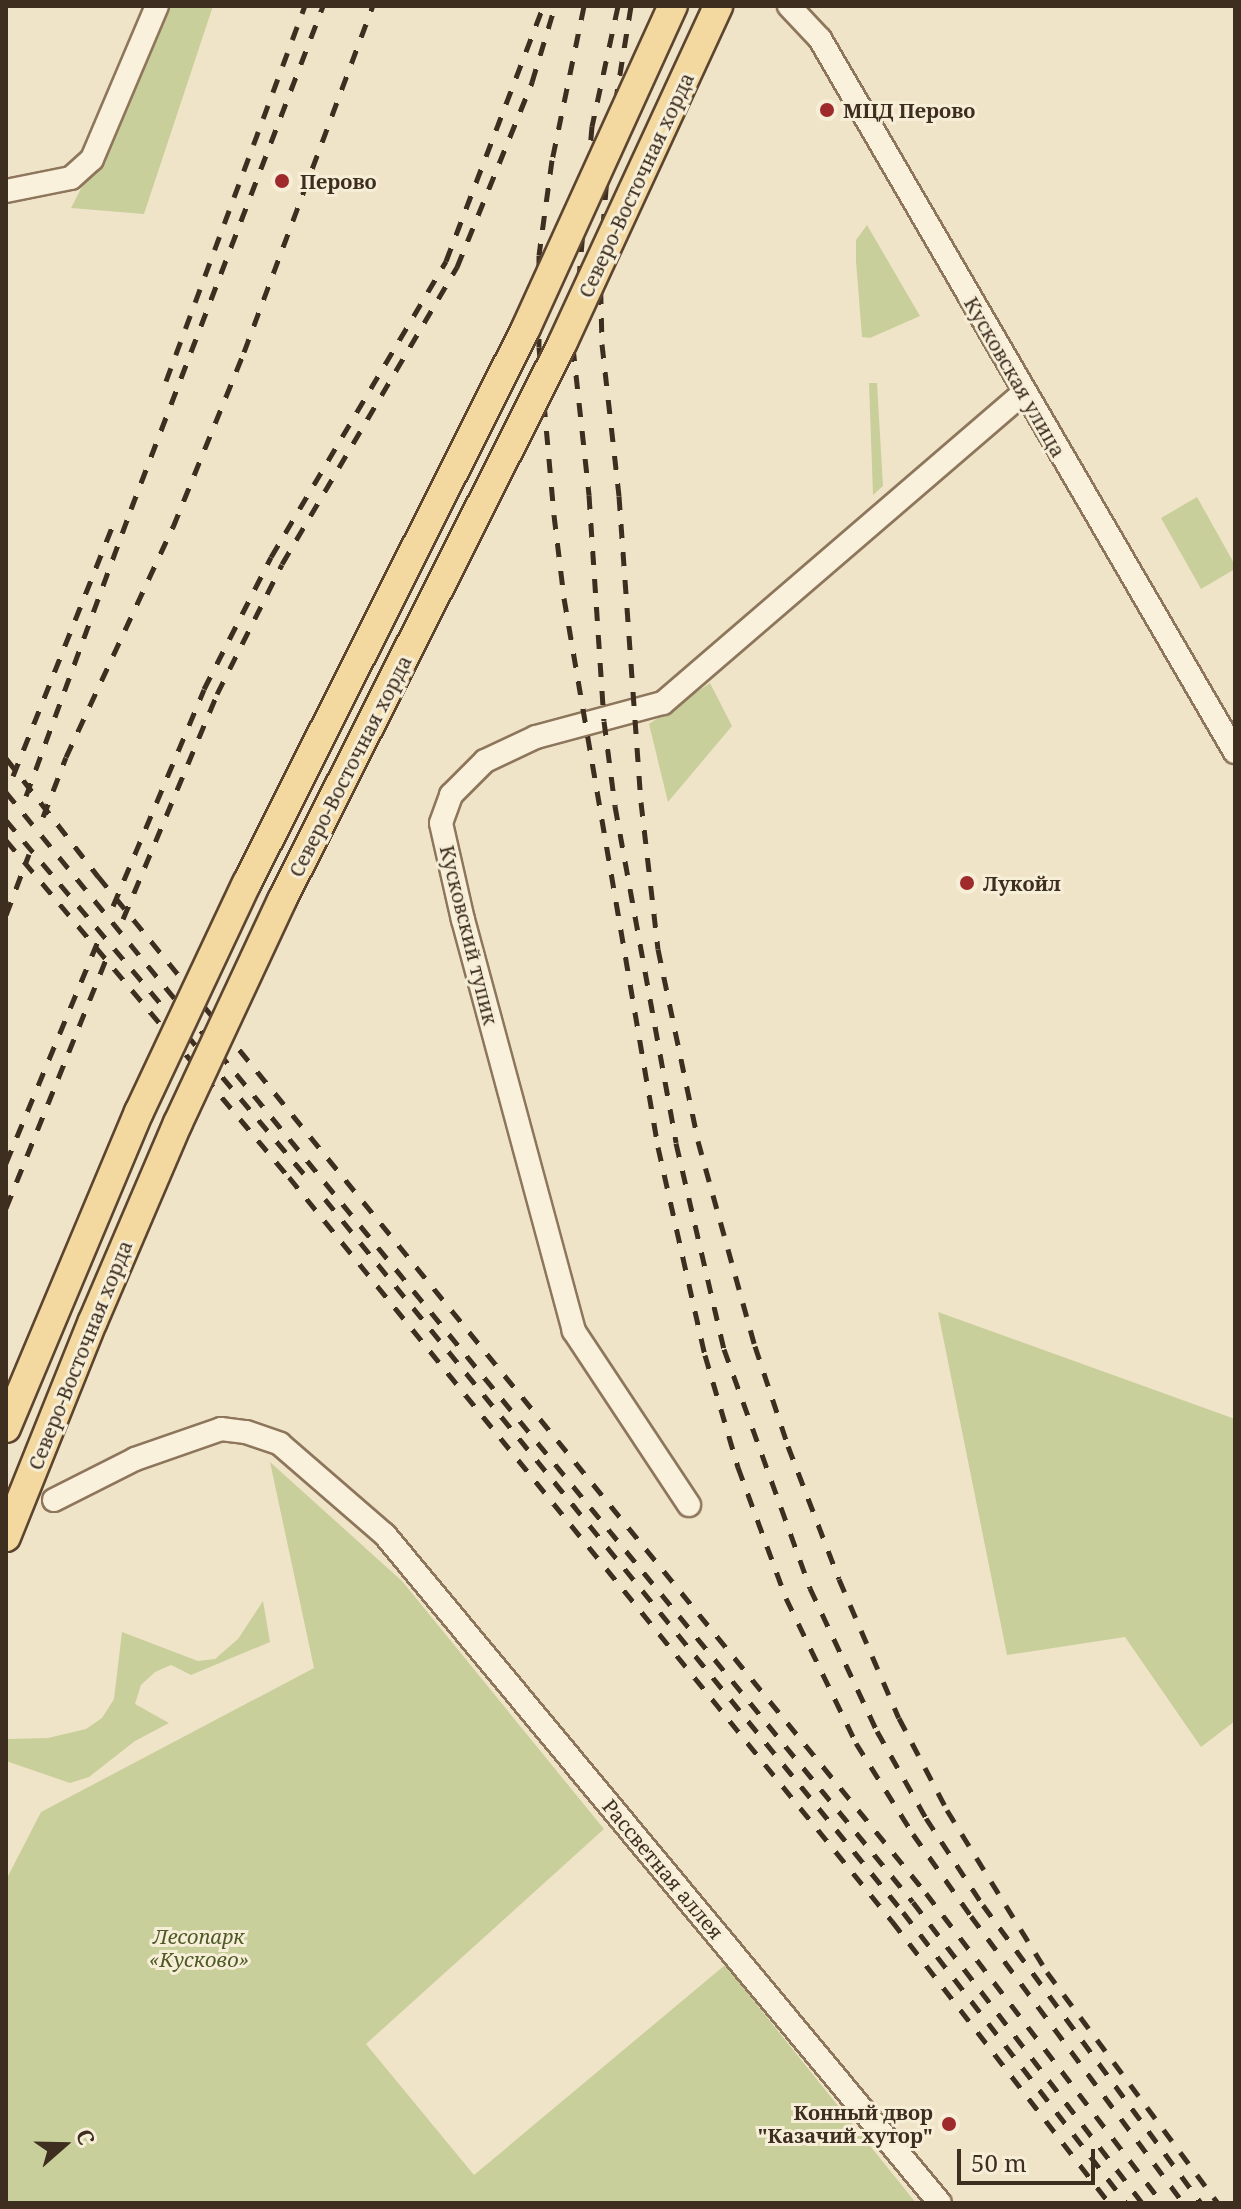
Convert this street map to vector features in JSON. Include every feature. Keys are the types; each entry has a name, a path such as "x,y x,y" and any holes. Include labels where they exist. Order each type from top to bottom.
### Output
{"main road":[{"name":"Северо-Восточная хорда","path":"6,1428 153,1083 247,883 526,328 673,6"},
{"name":"Северо-Восточная хорда","path":"6,1537 95,1316 184,1109 282,900 569,328 718,6"}],"street":[{"path":"6,191 71,178 92,159 157,6"},
{"name":"Кусковская улица","path":"804,8 1024,393 1235,752"},
{"name":"Кусковский тупик","path":"689,1505 574,1331 463,920 441,823 451,795 485,761 536,737 663,703 1024,393"},
{"name":"Рассветная аллея","path":"54,1500 135,1459 221,1429 246,1432 280,1444 385,1535 940,2203"}],"green space":[{"path":"166,6 213,6 144,214 71,208 140,74"},
{"path":"867,225 920,316 870,338 862,337 856,261 856,240"},
{"path":"869,383 877,383 883,486 873,495"},
{"path":"1197,497 1235,565 1235,569 1201,589 1161,518"},
{"path":"710,683 732,726 668,802 649,724"},
{"path":"938,1312 1235,1419 1235,1721 1201,1747 1125,1637 1007,1655"},
{"name":"Лесопарк «Кусково»","path":"270,1462 402,1581 604,1829 366,2044 474,2175 725,1965 916,2203 6,2203 6,1880 41,1812 314,1668"},
{"path":"263,1601 270,1642 191,1675 171,1665 155,1672 141,1685 135,1704 169,1723 135,1741 89,1777 70,1783 6,1761 6,1739 48,1738 86,1729 102,1718 114,1699 122,1632 198,1661 215,1659 238,1639"}],"railway":[{"path":"166,381 305,6"},
{"path":"26,796 131,509 323,6"},
{"path":"43,817 66,757 173,527 244,352 373,6"},
{"path":"123,919 217,694 282,564 457,267 532,82 555,6"},
{"path":"584,6 552,160 539,255 539,347 554,515 564,598 658,1147 705,1355 738,1467 786,1598 856,1743 913,1834 971,1916 1183,2203"},
{"path":"618,6 592,126 573,347 589,495 604,721 615,806 676,1143 724,1349 810,1588 877,1731 926,1818 983,1905 1201,2203"},
{"path":"631,6 611,130 600,262 602,344 619,496 641,802 658,949 698,1141 755,1346 788,1446 839,1579 899,1718 947,1810 1047,1972 1218,2203"},
{"path":"113,906 204,689 271,557 446,261 542,10"},
{"path":"13,776 112,527"},
{"path":"6,758 98,876 926,1893 1162,2203"},
{"path":"6,792 913,1902 1142,2203"},
{"path":"6,820 305,1175"},
{"path":"6,840 289,1177 892,1921 1109,2203"},
{"path":"6,915 29,854"},
{"path":"6,1163 99,939"},
{"path":"6,1208 109,952"},
{"path":"325,1199 903,1912 1126,2203"}],"place":[{"name":"МЦД Перово","path":"827,110"},
{"name":"Перово","path":"282,181"},
{"name":"Лукойл","path":"967,883"},
{"name":"Конный двор \"Казачий хутор\"","path":"949,2124"}]}
